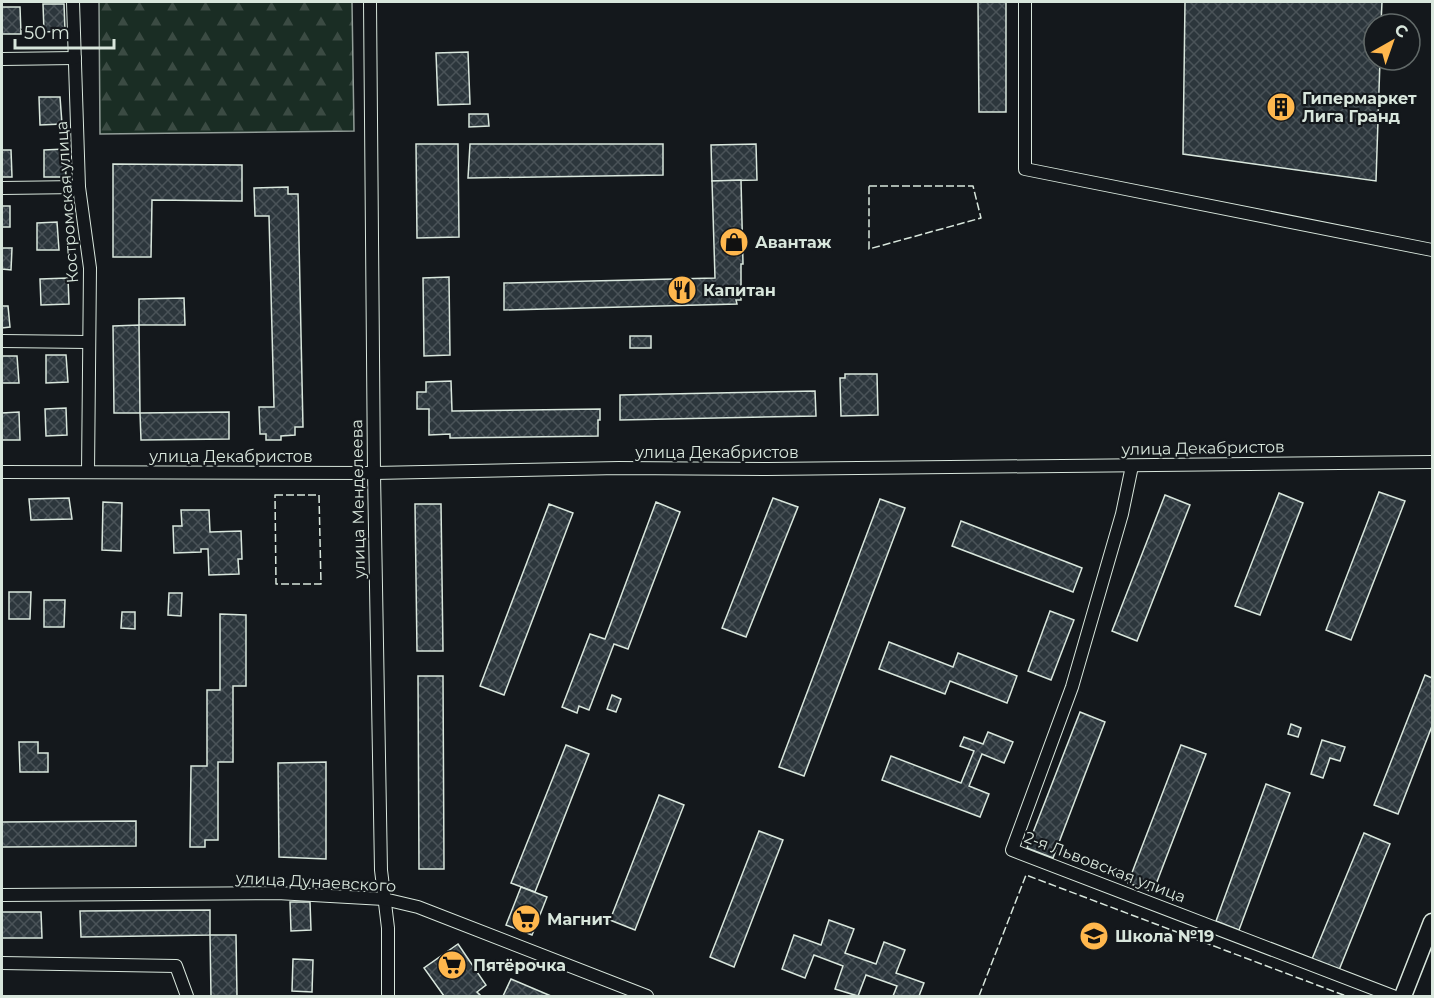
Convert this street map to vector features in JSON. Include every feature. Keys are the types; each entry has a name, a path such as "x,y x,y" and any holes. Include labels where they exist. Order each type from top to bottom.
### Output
{"main road":[{"path":"1403,996 1432,922"}],"street":[{"name":"Костромская улица","path":"73,2 79,187 90,268 87,472"},
{"name":"улица Менделеева","path":"370,2 374,473 381,858 388,928 388,996"},
{"path":"1025,2 1025,169 1432,250"},
{"path":"2,59 75,58"},
{"path":"2,188 79,187"},
{"path":"2,340 88,342"},
{"name":"улица Декабристов","path":"2,472 374,473 619,468 767,469 1432,462"},
{"name":"2-я Львовская улица","path":"1132,466 1122,514 1072,687 1012,850 1393,996"},
{"name":"улица Дунаевского","path":"2,896 277,893 384,899 418,907 646,996"},
{"path":"2,963 177,966 187,996"}],"green space":[{"path":"99,2 352,2 354,131 100,134"}],"building":[{"path":"978,2 1006,2 1006,112 979,112"},
{"name":"Гипермаркет Лига Гранд","path":"1185,2 1382,2 1382,12 1362,12 1362,72 1380,72 1376,181 1183,154"},
{"path":"43,4 64,4 65,31 44,32"},
{"path":"2,7 20,7 21,34 2,34"},
{"path":"468,52 470,104 438,105 436,53"},
{"path":"39,97 60,97 62,124 40,125"},
{"path":"469,114 488,114 489,126 469,127"},
{"path":"416,144 458,144 459,237 417,238"},
{"path":"470,144 663,144 663,175 468,178"},
{"path":"756,144 757,180 712,181 711,145"},
{"path":"65,149 66,177 44,177 44,150"},
{"path":"2,150 11,150 12,177 2,177"},
{"path":"113,164 242,165 242,201 152,200 151,257 113,257"},
{"path":"741,180 743,264 741,264 741,300 736,300 737,304 504,310 504,283 715,278 712,181"},
{"path":"288,187 288,194 298,194 303,427 295,427 295,435 281,436 281,440 266,440 266,434 260,434 259,407 274,407 269,216 255,216 254,188"},
{"path":"2,206 10,206 10,227 2,227"},
{"path":"57,222 59,250 37,250 37,223"},
{"path":"2,248 12,248 11,270 2,269"},
{"path":"449,277 450,355 424,356 423,278"},
{"path":"68,278 69,304 41,305 40,279"},
{"path":"184,298 185,325 139,325 139,299"},
{"path":"2,306 8,306 10,327 2,328"},
{"path":"139,325 140,413 114,413 113,326"},
{"path":"630,336 651,336 651,348 630,348"},
{"path":"46,355 66,355 68,382 46,383"},
{"path":"2,356 17,356 19,383 2,383"},
{"path":"845,374 877,374 878,415 841,416 840,378 845,378"},
{"path":"451,381 452,411 600,409 598,436 450,438 450,434 429,435 429,409 417,409 417,392 426,392 426,382"},
{"path":"815,391 816,416 620,420 620,395"},
{"path":"66,408 67,435 46,436 45,409"},
{"path":"19,412 20,440 2,440 2,413"},
{"path":"229,412 229,439 141,440 140,413"},
{"path":"1379,492 1405,501 1351,640 1326,630"},
{"path":"1279,493 1303,503 1260,615 1235,606"},
{"path":"1165,495 1190,505 1137,641 1112,631"},
{"path":"69,498 72,519 31,520 29,499"},
{"path":"773,498 798,507 746,637 722,628"},
{"path":"880,499 905,508 804,776 779,767"},
{"path":"103,502 122,503 121,551 102,550"},
{"path":"656,502 680,512 628,649 614,644 589,710 579,706 577,713 562,707 590,634 605,639"},
{"path":"415,504 441,504 443,651 417,651"},
{"path":"549,504 573,513 504,695 480,686"},
{"path":"181,510 209,510 210,532 241,531 242,559 238,559 239,574 209,575 208,549 201,549 201,552 174,553 173,526 182,526"},
{"path":"961,521 1082,568 1073,592 952,546"},
{"path":"9,592 31,592 30,619 9,619"},
{"path":"169,593 182,593 181,616 168,615"},
{"path":"44,600 65,600 64,627 44,627"},
{"path":"1050,611 1074,620 1051,680 1028,671"},
{"path":"122,612 135,612 135,629 121,628"},
{"path":"220,614 246,615 246,686 233,686 233,762 218,762 218,840 205,840 205,847 190,847 191,766 207,766 207,690 220,690"},
{"path":"889,642 953,667 958,653 1017,676 1007,703 950,681 945,694 879,669"},
{"path":"1425,675 1432,678 1432,726 1398,814 1374,805"},
{"path":"418,676 443,676 444,869 419,869"},
{"path":"612,695 621,699 616,712 607,709"},
{"path":"1080,712 1105,722 1053,858 1027,848"},
{"path":"1291,724 1301,728 1298,737 1288,734"},
{"path":"988,732 1013,742 1004,763 982,754 969,786 989,794 980,817 882,780 891,756 961,783 974,751 960,746 964,737 983,744"},
{"path":"1322,740 1345,747 1340,761 1330,758 1323,778 1311,774"},
{"path":"19,742 38,742 38,753 48,753 48,772 20,772"},
{"path":"566,745 589,754 535,892 511,883"},
{"path":"1181,745 1206,754 1153,892 1128,883"},
{"path":"326,762 326,859 279,857 278,763"},
{"path":"1266,784 1290,793 1239,930 1216,921"},
{"path":"659,795 684,805 635,930 610,920"},
{"path":"136,821 136,846 2,847 2,822"},
{"path":"759,831 783,840 734,967 710,957"},
{"path":"1364,833 1390,844 1339,970 1312,959"},
{"path":"521,887 547,897 532,935 506,925"},
{"path":"290,902 310,902 311,930 291,931"},
{"path":"210,910 210,935 81,937 80,911"},
{"path":"2,912 41,912 42,938 2,938"},
{"path":"829,920 854,929 845,953 876,964 884,942 905,950 896,973 924,983 919,996 893,996 897,986 866,975 858,996 835,989 843,966 814,955 805,978 782,969 794,935 821,945"},
{"path":"210,935 236,935 237,996 211,996"},
{"path":"458,944 486,985 477,992 481,996 444,996 424,968"},
{"path":"293,959 313,960 312,992 292,991"},
{"path":"511,979 551,996 503,996"}],"fence":[{"path":"869,186 973,186 981,218 869,249 869,186"},
{"path":"275,495 319,495 321,584 276,584 275,495"},
{"path":"979,996 1026,875 1346,996"}],"place":[{"name":"Гипермаркет Лига Гранд","path":"1281,107"},
{"name":"Авантаж","path":"734,242"},
{"name":"Капитан","path":"682,290"},
{"name":"Магнит","path":"526,919"},
{"name":"Школа №19","path":"1094,936"},
{"name":"Пятёрочка","path":"452,965"}]}
